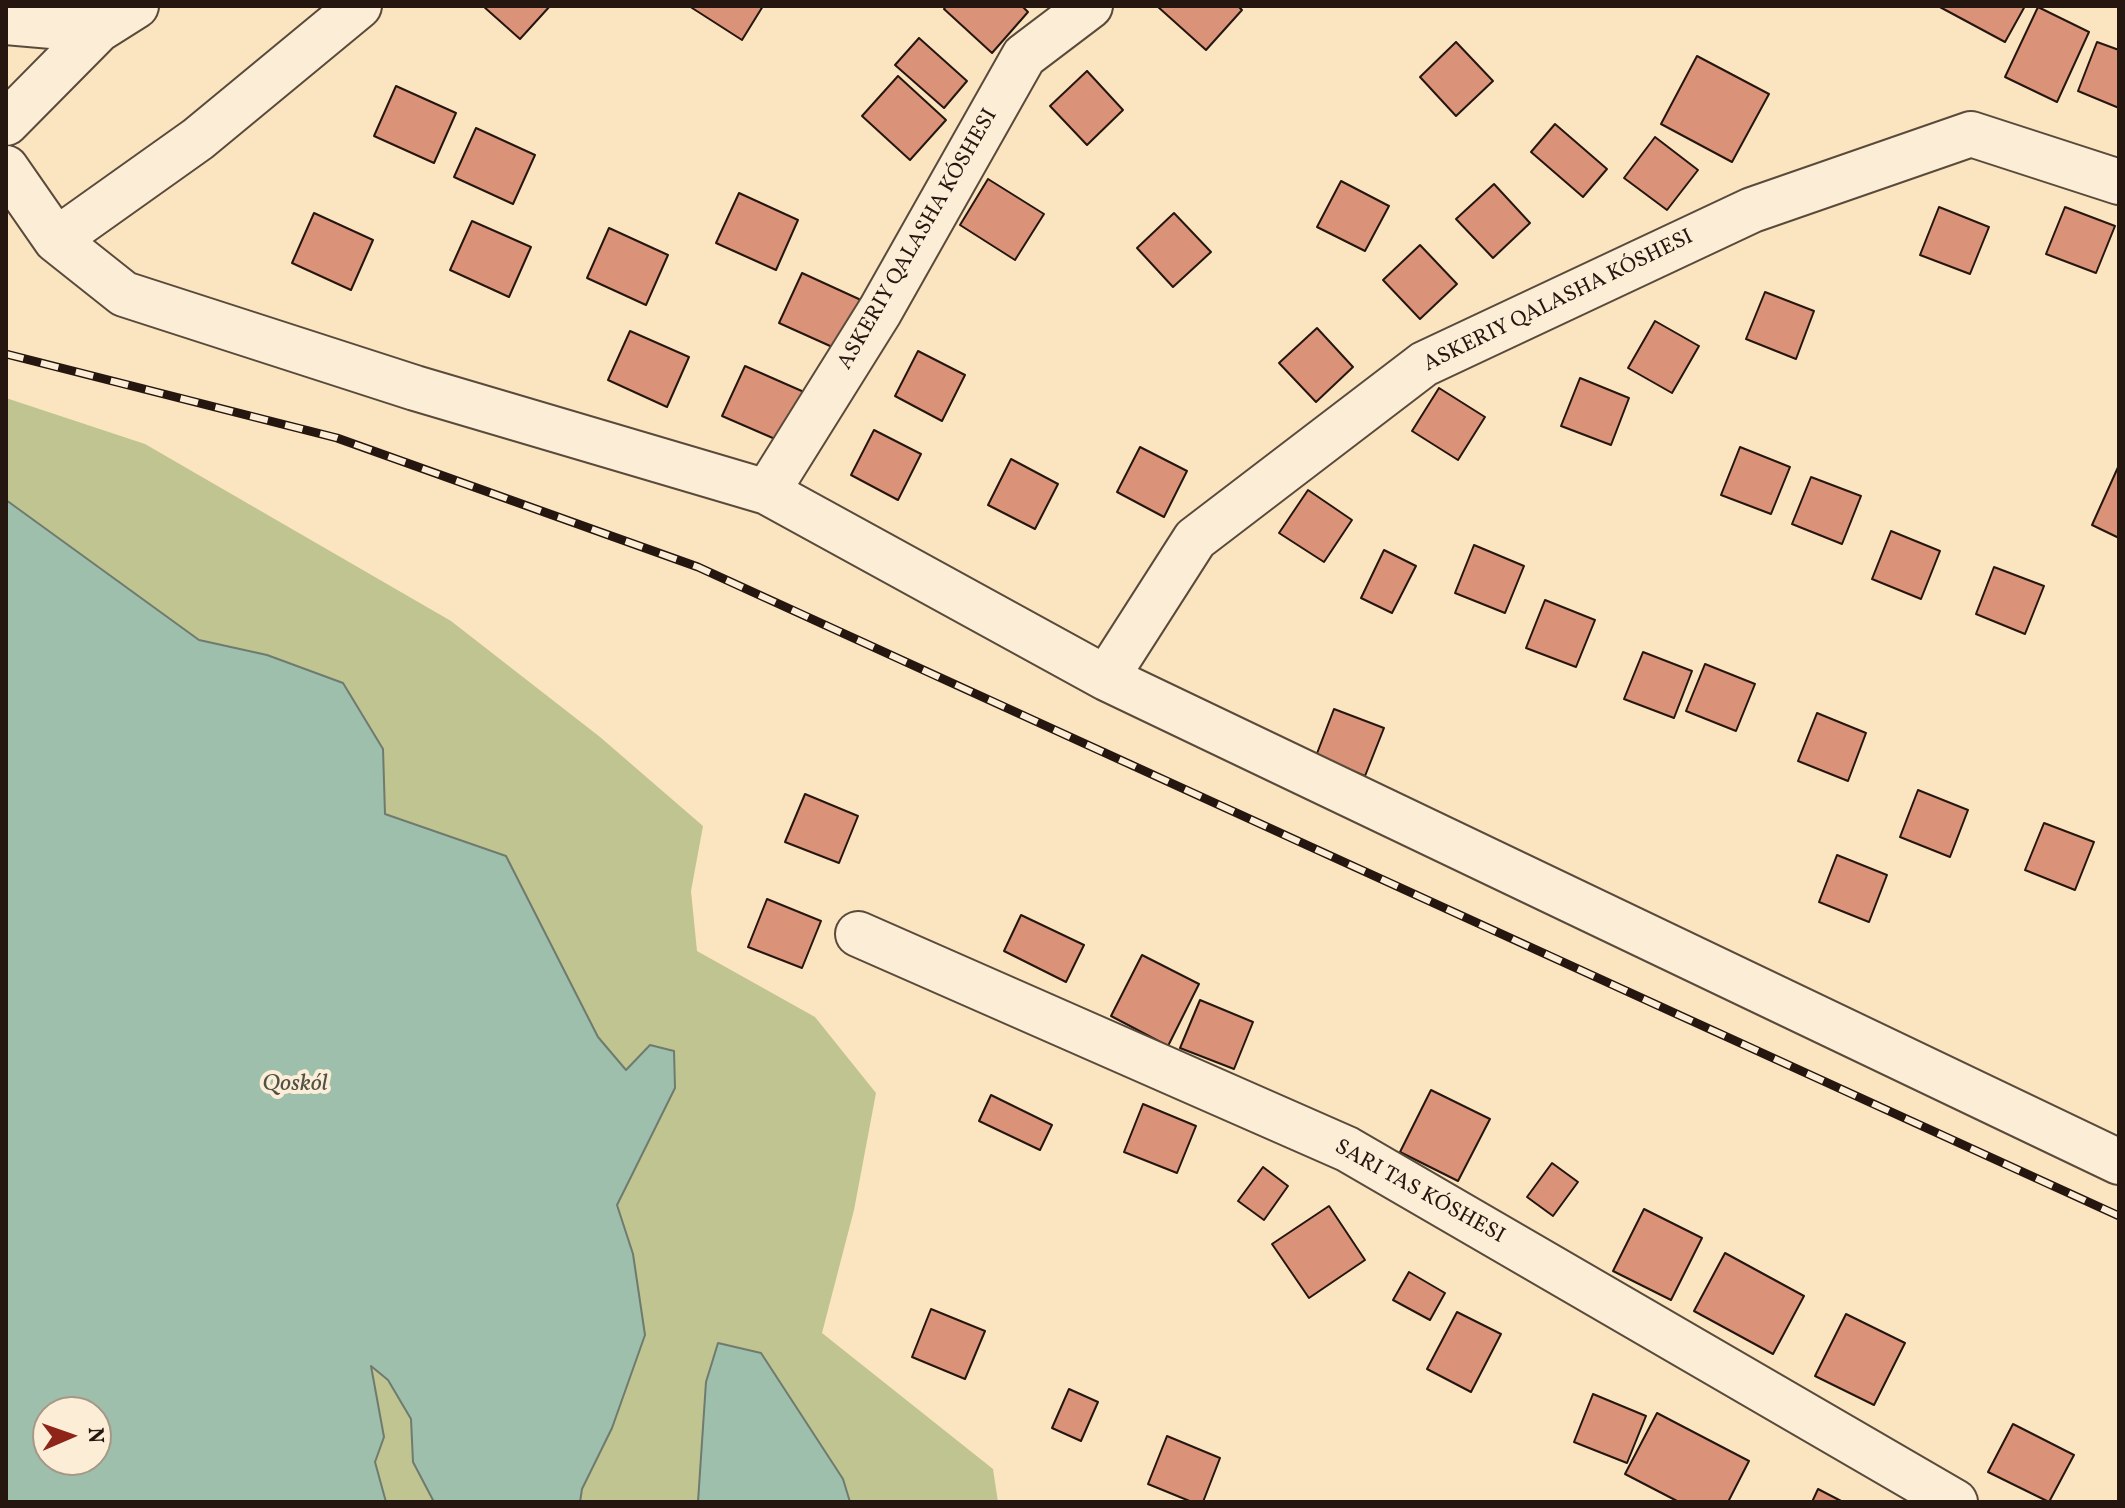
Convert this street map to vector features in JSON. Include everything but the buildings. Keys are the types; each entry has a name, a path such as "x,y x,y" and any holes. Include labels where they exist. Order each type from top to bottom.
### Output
{"street":[{"path":"6,123 98,30 136,6"},
{"path":"56,240 198,139 359,6"},
{"name":"ASKERIY QALASHA KÓSHESI","path":"767,492 880,311 1024,56 1090,6"},
{"path":"6,22 98,30"},
{"name":"ASKERIY QALASHA KÓSHESI","path":"1106,678 1195,539 1424,364 1752,210 1971,134 2119,182"},
{"path":"6,168 56,240 124,294 415,388 767,492 1106,678 2119,1162"},
{"path":"858,934 1347,1149 1955,1502"}],"green space":[{"path":"6,398 145,444 451,621 600,737 703,826 691,891 697,951 815,1017 876,1093 854,1210 822,1333 993,1469 998,1502 850,1502 843,1479 761,1353 718,1343 706,1382 698,1502 580,1502 582,1489 612,1428 633,1254 617,1205 675,1088 627,1070 598,1037 506,856 385,814 383,749 267,655 199,640 6,500"},
{"path":"370,1365 388,1379 411,1419 413,1462 434,1502 386,1502 375,1462 384,1437"}],"water":[{"name":"Qoskól","path":"6,500 199,640 267,655 343,683 383,749 385,814 506,856 598,1037 626,1070 650,1045 674,1051 675,1088 617,1205 633,1254 645,1335 612,1428 582,1489 580,1502 434,1502 413,1462 411,1419 388,1380 371,1366 384,1437 375,1462 386,1502 6,1502"},
{"path":"718,1343 761,1353 843,1479 850,1502 698,1502 706,1382"}],"railway":[{"path":"6,354 337,438 698,567 2119,1216"}]}
